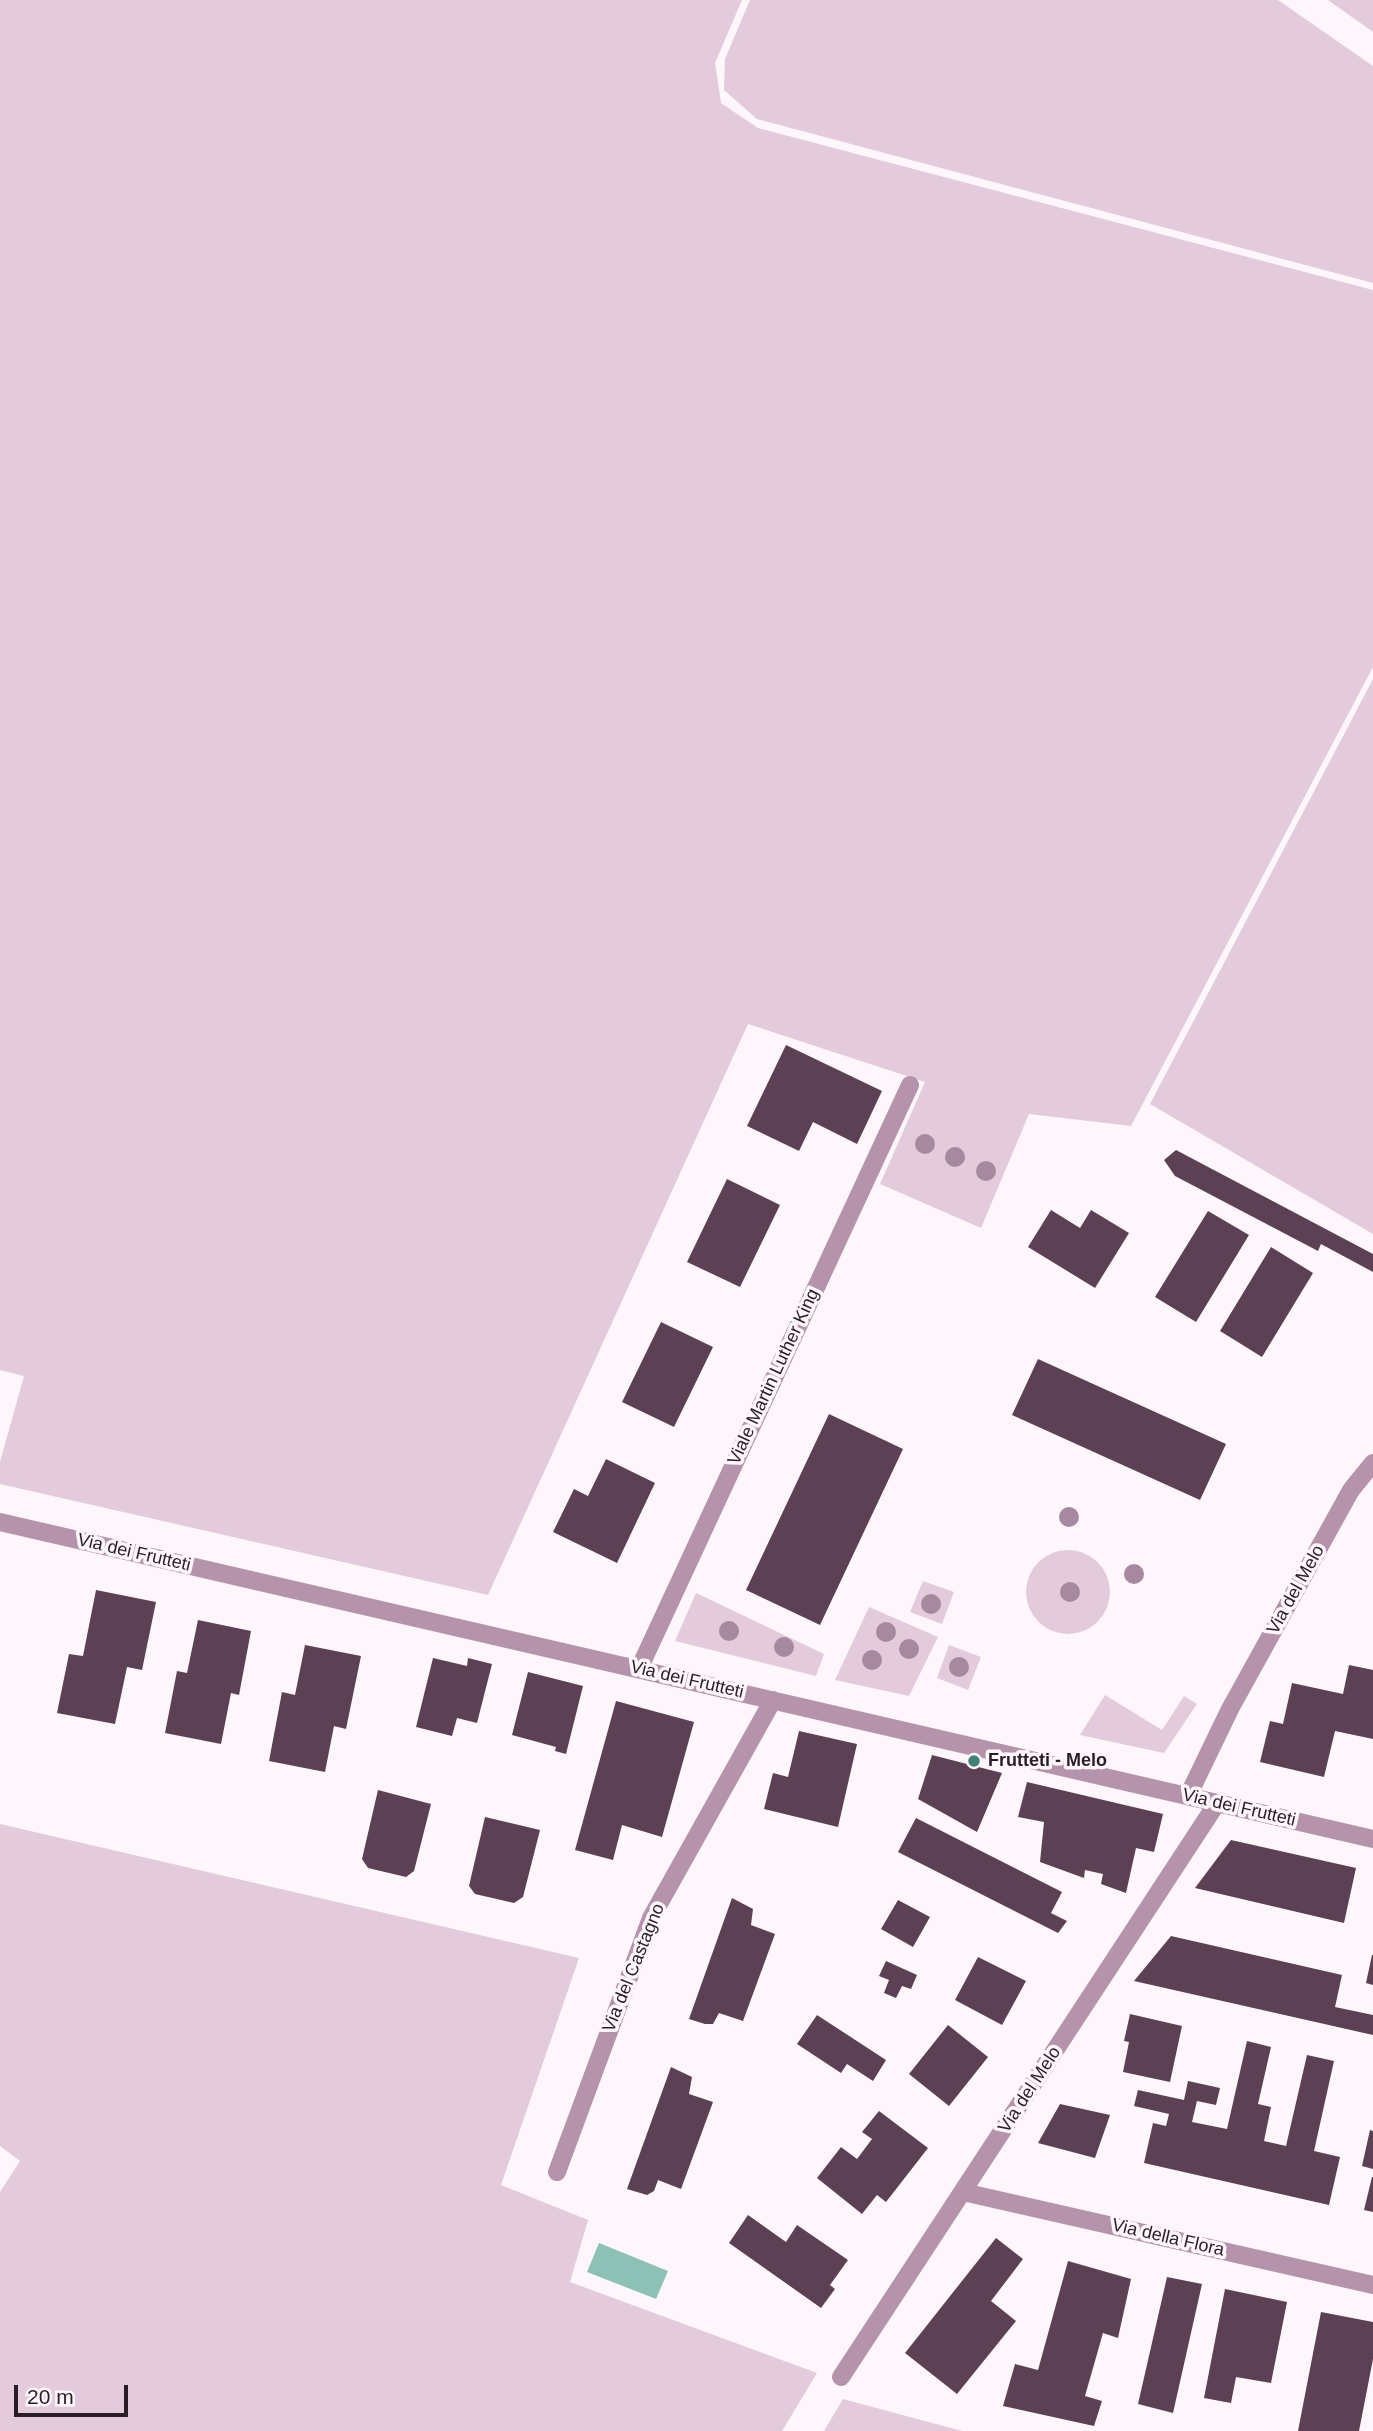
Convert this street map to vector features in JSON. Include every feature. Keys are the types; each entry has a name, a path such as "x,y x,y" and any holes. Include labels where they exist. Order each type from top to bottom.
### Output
{"street":[{"name":"Viale Martin Luther King","path":"639,1669 910,1085"},
{"name":"Via del Melo","path":"1188,1796 1230,1709 1350,1490 1373,1463"},
{"name":"Via dei Frutteti","path":"0,1522 1373,1839"},
{"name":"Via del Castagno","path":"557,2172 651,1918 773,1700"},
{"name":"Via del Melo","path":"841,2377 1217,1803"},
{"name":"Via della Flora","path":"963,2192 1373,2285"}],"shaded area":[{"path":"0,0 742,0 715,63 721,103 758,128 1373,290 1373,667 1131,1126 1029,1114 981,1228 880,1184 925,1082 748,1024 488,1595 0,1484 0,1462 24,1376 0,1370"},
{"path":"750,0 1278,0 1373,66 1373,283 757,119 724,90 725,59"},
{"path":"1328,0 1373,0 1373,32"},
{"path":"1373,679 1373,1234 1150,1104"},
{"path":"1068,1550 1091,1557 1103,1569 1110,1592 1103,1615 1091,1627 1068,1634 1045,1627 1033,1615 1026,1592 1033,1569 1045,1557"},
{"path":"923,1581 954,1592 942,1624 910,1612"},
{"path":"696,1593 824,1654 816,1676 675,1641"},
{"path":"869,1607 938,1637 909,1696 835,1680"},
{"path":"949,1645 981,1657 968,1690 937,1678"},
{"path":"1105,1695 1162,1730 1184,1696 1197,1704 1164,1753 1080,1735"},
{"path":"0,1824 579,1958 501,2185 588,2220 570,2282 817,2373 782,2431 0,2431 0,2192 20,2161 0,2146"},
{"path":"599,2243 668,2271 656,2299 587,2272"},
{"path":"843,2399 962,2431 824,2431"}],"building":[{"path":"786,1045 882,1091 857,1144 813,1122 799,1151 747,1126"},
{"path":"1176,1150 1373,1254 1373,1272 1321,1244 1318,1251 1175,1176 1164,1160"},
{"path":"727,1179 780,1205 740,1287 687,1262"},
{"path":"1051,1210 1080,1228 1091,1210 1129,1233 1095,1288 1028,1247"},
{"path":"1208,1211 1249,1235 1196,1322 1155,1297"},
{"path":"1271,1247 1313,1273 1262,1357 1220,1331"},
{"path":"661,1322 713,1347 674,1427 622,1402"},
{"path":"1038,1359 1226,1444 1200,1500 1012,1415"},
{"path":"829,1414 903,1449 820,1625 746,1590"},
{"path":"606,1459 655,1483 617,1563 553,1532 574,1489 588,1496"},
{"path":"96,1590 156,1602 142,1670 127,1667 115,1724 57,1713 69,1654 83,1656"},
{"path":"198,1620 251,1631 239,1695 231,1693 221,1744 165,1733 177,1671 187,1673"},
{"path":"305,1645 361,1656 346,1729 334,1726 325,1772 269,1761 282,1692 295,1695"},
{"path":"433,1658 467,1666 468,1658 492,1664 477,1723 457,1718 452,1736 416,1727"},
{"path":"1349,1665 1373,1670 1373,1739 1335,1731 1324,1777 1260,1762 1270,1721 1283,1724 1292,1683 1343,1694"},
{"path":"528,1672 583,1686 566,1754 555,1751 556,1747 512,1735"},
{"path":"616,1701 694,1722 662,1837 622,1825 613,1860 575,1850"},
{"path":"799,1731 857,1744 838,1827 764,1809 773,1773 788,1777"},
{"path":"932,1755 1002,1773 977,1832 918,1799"},
{"path":"1027,1782 1163,1814 1154,1852 1136,1848 1126,1893 1101,1884 1103,1874 1085,1870 1084,1878 1040,1862 1044,1822 1018,1817"},
{"path":"378,1790 431,1804 414,1871 406,1877 368,1868 362,1859"},
{"path":"485,1817 540,1830 523,1897 514,1903 475,1894 469,1886"},
{"path":"916,1818 1062,1892 1051,1913 1067,1921 1058,1933 898,1852"},
{"path":"1231,1840 1356,1868 1344,1923 1195,1888"},
{"path":"732,1898 753,1909 751,1925 775,1934 743,2021 719,2013 713,2024 705,2024 689,2019"},
{"path":"898,1900 930,1917 913,1947 881,1929"},
{"path":"1171,1936 1342,1975 1335,2007 1373,2015 1373,2035 1134,1981"},
{"path":"1373,1955 1373,1985 1366,1983"},
{"path":"978,1957 1026,1981 1002,2025 955,2000"},
{"path":"886,1961 917,1975 911,1989 902,1986 896,1998 884,1993 889,1980 879,1976"},
{"path":"1130,2014 1182,2026 1170,2082 1123,2072 1129,2042 1124,2041"},
{"path":"817,2015 886,2060 873,2081 847,2064 841,2073 797,2044"},
{"path":"948,2025 988,2057 949,2106 909,2074"},
{"path":"1247,2041 1271,2047 1258,2104 1271,2107 1264,2141 1286,2146 1307,2055 1334,2061 1314,2151 1340,2157 1329,2205 1144,2163 1153,2123 1166,2126 1169,2114 1134,2106 1138,2090 1184,2100 1188,2081 1220,2088 1216,2105 1197,2101 1192,2122 1227,2129"},
{"path":"671,2067 692,2077 689,2094 713,2102 681,2189 658,2180 654,2191 647,2195 627,2189"},
{"path":"1060,2104 1110,2115 1095,2158 1038,2143"},
{"path":"879,2111 928,2148 886,2202 877,2195 862,2214 817,2178 841,2147 857,2159 872,2139 862,2132"},
{"path":"1370,2130 1373,2131 1373,2169 1362,2166"},
{"path":"1373,2177 1373,2212 1364,2210"},
{"path":"748,2215 786,2242 797,2225 848,2260 830,2285 835,2289 821,2308 729,2243"},
{"path":"996,2238 1023,2259 991,2301 1016,2321 957,2394 905,2353"},
{"path":"1068,2261 1131,2279 1118,2338 1103,2333 1085,2396 1102,2401 1094,2426 1003,2406 1015,2364 1038,2370"},
{"path":"1167,2277 1202,2284 1173,2413 1138,2404"},
{"path":"1225,2289 1287,2302 1271,2383 1236,2377 1231,2403 1204,2398"},
{"path":"1321,2312 1373,2322 1373,2359 1359,2431 1298,2431"}],"place":[{"name":"Frutteti - Melo","path":"974,1761"}]}
